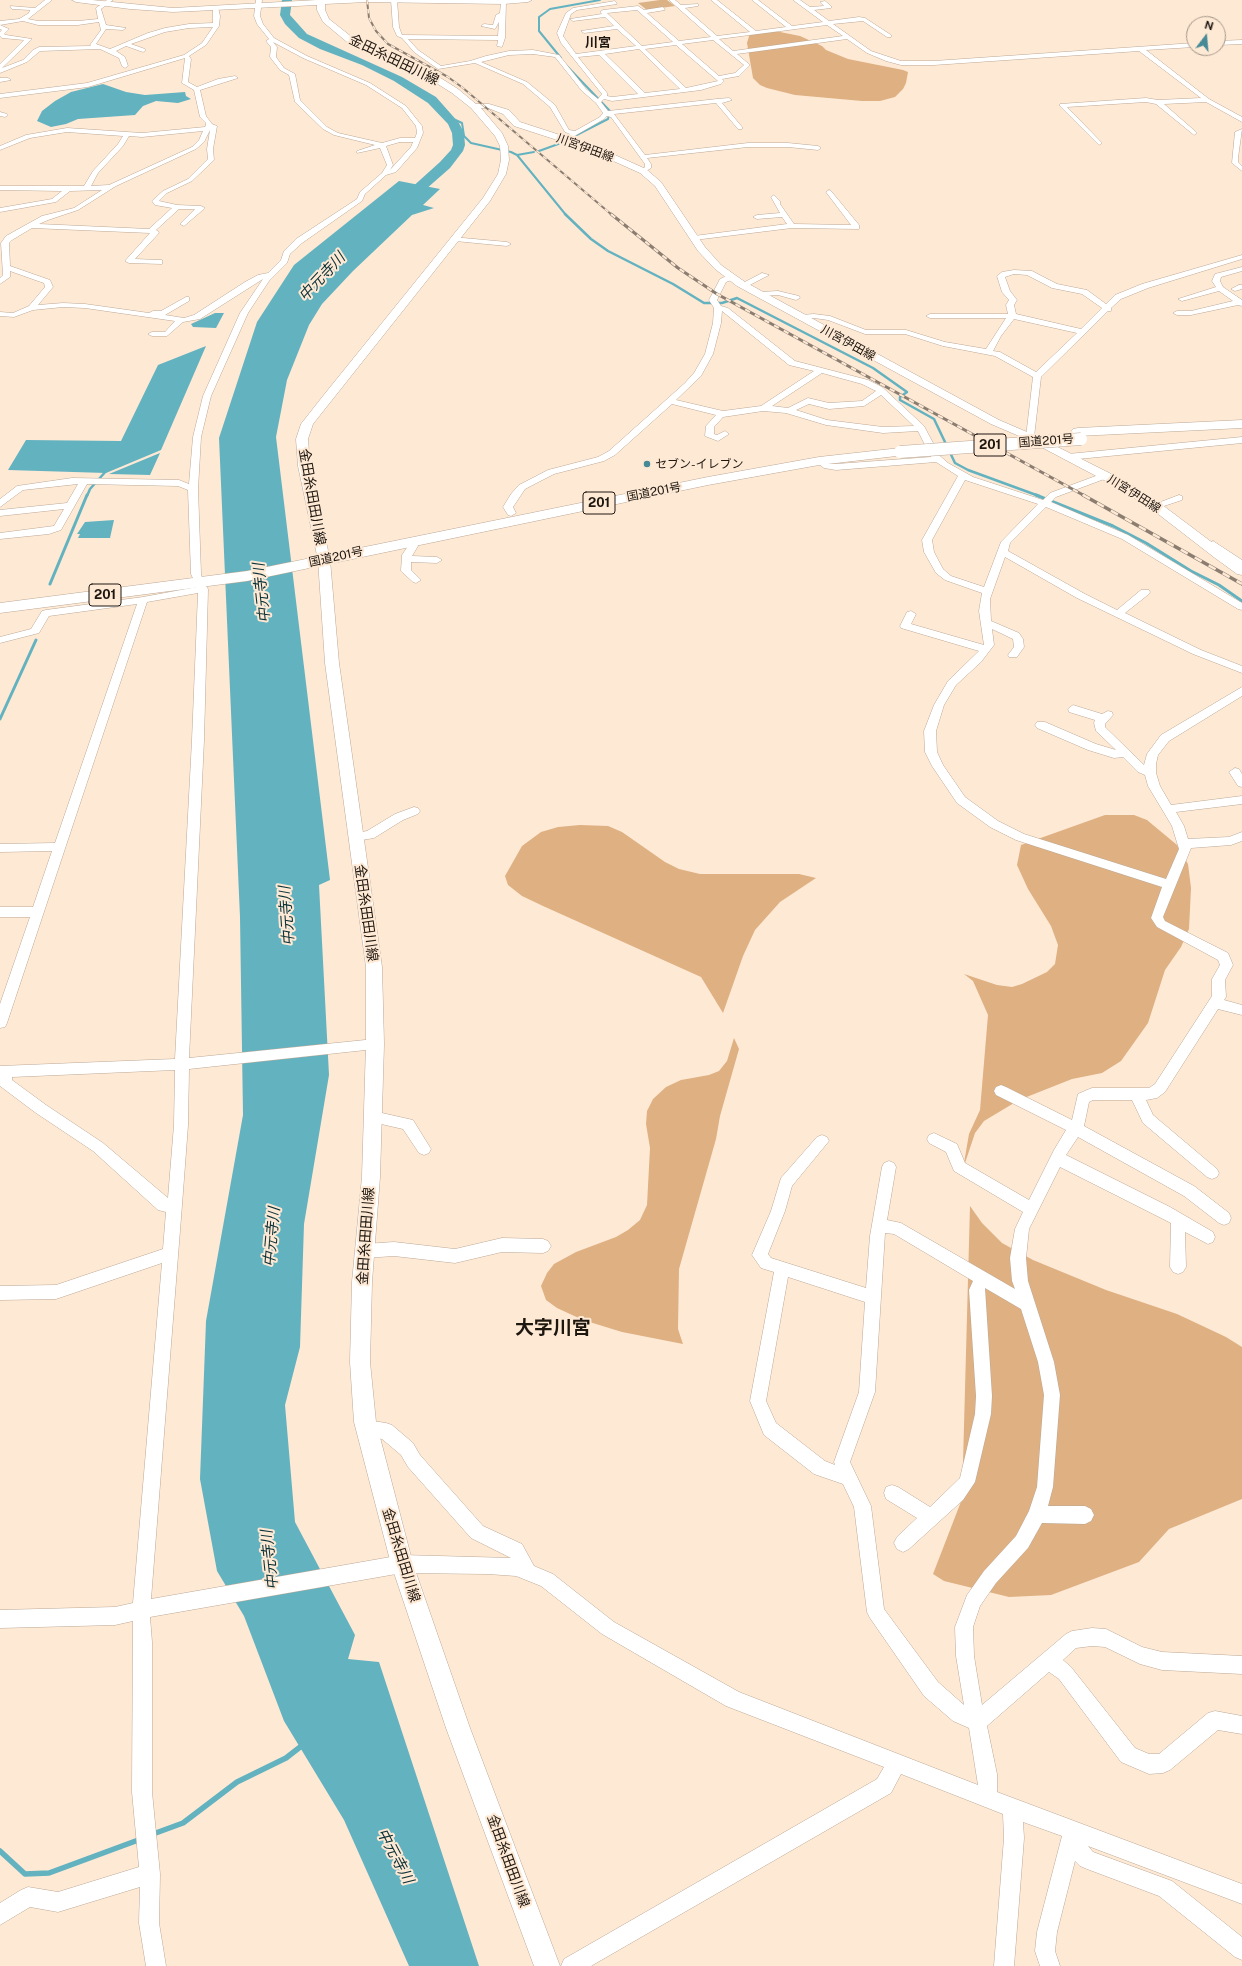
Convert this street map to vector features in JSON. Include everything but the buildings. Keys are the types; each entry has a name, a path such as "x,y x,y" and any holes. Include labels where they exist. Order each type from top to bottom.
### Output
{"highway":[{"name":"国道201号","path":"323,556 511,513 801,459 899,449 1242,424"},
{"name":"国道201号","path":"1080,435 1242,430"},
{"name":"国道201号","path":"0,601 247,576 300,560 411,542 692,484 818,461 899,449"},
{"name":"国道201号","path":"0,608 203,580"}],"main road":[{"path":"76,0 108,2 173,10 216,8 259,3 319,1 460,0 504,2 528,0"},
{"name":"金田糸田田川線","path":"319,1 321,10 326,20 340,34 350,40 428,74 455,91 474,106 499,135 504,146 505,160 502,174 487,200 307,424 302,438 304,466 323,556 332,664 374,967 375,1044 371,1177 365,1251 360,1362 366,1428 394,1565 458,1728 547,1966"},
{"name":"川宮伊田線","path":"474,106 489,106 506,112 517,124 594,149 644,171 658,184 694,238 711,260 743,285 995,422 1030,437 1104,476 1155,506 1242,571"}],"street":[{"path":"394,0 396,27 400,36 404,37 416,51 440,68 477,62 488,57 509,53 533,52 557,56 584,90 600,100 606,113 613,116 648,164 648,168 644,171"},
{"path":"672,0 731,53 747,65 737,75 718,78"},
{"path":"714,0 755,33"},
{"path":"755,0 792,29"},
{"path":"796,0 879,57 888,60 917,64 1186,46"},
{"path":"38,1 47,1"},
{"path":"0,23 23,19 35,12 47,1"},
{"path":"108,2 98,9 104,32 93,45 122,57 120,68"},
{"path":"504,2 502,38 500,46 509,53"},
{"path":"600,100 605,94 560,36 569,13 575,9 623,2"},
{"path":"809,10 829,7 823,2"},
{"path":"259,3 260,24 272,39 305,57 368,84 404,107 419,126 420,133 414,148 394,172 384,174"},
{"path":"680,7 696,5"},
{"path":"12,7 31,8 33,9 31,12 35,12"},
{"path":"0,96 98,80 174,57 186,56 204,44 216,25 216,8"},
{"path":"600,100 701,88 720,83 721,81 638,8 603,12 605,15"},
{"path":"643,12 664,9"},
{"path":"838,13 849,20"},
{"path":"484,26 489,28 495,27 499,15 503,14"},
{"path":"573,19 605,15 685,90"},
{"path":"23,19 38,22 102,24 123,28"},
{"path":"575,56 792,29 849,20 865,20 889,36"},
{"path":"110,51 150,34 165,30 190,26 216,25"},
{"path":"0,27 6,29 1,34 4,36 29,39 0,67"},
{"path":"584,31 618,27"},
{"path":"773,31 779,36"},
{"path":"404,37 453,36 502,38"},
{"path":"450,43 453,36"},
{"path":"731,53 850,37"},
{"path":"272,39 269,41 274,47 273,57 282,69 292,74 298,101 311,115 325,128 336,134 382,145"},
{"path":"624,41 631,40"},
{"path":"785,40 791,45"},
{"path":"1226,43 1242,42"},
{"path":"126,44 143,50"},
{"path":"0,71 25,62 34,51 39,49 99,48"},
{"path":"1141,49 1207,100 1242,120"},
{"path":"601,53 643,95"},
{"path":"186,56 188,59 185,83 197,89 218,81 235,78"},
{"path":"477,62 525,83 553,106 567,131 576,133"},
{"path":"10,68 17,71"},
{"path":"98,80 120,68 138,69"},
{"path":"0,80 8,80"},
{"path":"0,282 7,275 5,264 5,243 15,233 45,218 80,207 110,187 194,148 202,141 209,122 202,117 197,89"},
{"path":"564,140 602,118 606,113 729,100"},
{"path":"1099,143 1062,105 1146,100 1158,102 1207,100"},
{"path":"717,102 740,128"},
{"path":"1158,102 1194,133"},
{"path":"0,148 28,136 59,131 142,135 214,126 210,149 212,156 211,160 190,180 165,192 155,201 157,204 177,207 200,206 201,208 184,224"},
{"path":"1242,131 1238,132 1235,163 1242,169"},
{"path":"87,188 95,172 121,145 127,134"},
{"path":"359,152 400,140 418,140"},
{"path":"156,1966 149,1923 150,1874 142,1792 143,1642 148,1609 170,1255 188,1062 203,580 193,489 197,437 207,396 244,313 270,275 284,261 286,253 299,241 360,200 362,194 384,174 390,165 382,145"},
{"path":"643,157 748,145 788,145 818,148"},
{"path":"0,187 68,189 110,187"},
{"path":"0,210 54,201 68,189"},
{"path":"694,238 792,226 856,227 829,192"},
{"path":"774,197 778,202 776,203 792,226"},
{"path":"151,231 177,207"},
{"path":"757,217 784,215"},
{"path":"29,226 155,232 129,261 159,262"},
{"path":"455,239 507,244"},
{"path":"1030,437 1037,376 1108,309 1118,297 1145,286 1242,257"},
{"path":"5,264 47,282 49,287 32,308"},
{"path":"1241,303 1220,288 1216,281 1218,276 1242,269"},
{"path":"988,353 997,336 1012,316 1010,305 1013,300 1006,292 1001,276 1014,272 1029,273 1055,286 1084,292 1108,309"},
{"path":"0,314 14,315 32,308 63,305 107,308 112,311 181,320 197,317 248,284 270,275"},
{"path":"743,285 765,275"},
{"path":"511,513 508,506 522,487 551,472 600,459 612,452 671,401 698,374 709,354 717,322 717,305 724,281 732,277"},
{"path":"1182,299 1220,288"},
{"path":"760,294 778,294 796,298"},
{"path":"136,314 143,312 163,313 186,299"},
{"path":"1177,313 1191,313 1241,303"},
{"path":"717,305 784,358 801,367 866,382 881,391 912,418 939,459 945,465 963,475 1044,503 1132,541 1169,565 1204,583 1242,607"},
{"path":"801,317 814,316 830,318 860,330"},
{"path":"930,316 1012,316 1083,332"},
{"path":"152,334 167,334 181,320"},
{"path":"828,331 844,329 906,332 923,336 943,344 997,354 1037,376"},
{"path":"763,408 820,372"},
{"path":"792,411 792,408 808,401 829,406 864,403 881,391"},
{"path":"671,401 721,414 763,408 792,411 826,422 883,430 920,428"},
{"path":"721,414 710,426 710,436 718,438 725,434"},
{"path":"1068,456 1242,440"},
{"path":"818,461 827,466 836,467 939,459"},
{"path":"963,475 927,540 929,552 939,571 948,578 988,592"},
{"path":"1104,476 1053,495 1006,542 988,592 984,611 989,645 977,660 952,683 939,705 930,731 931,752 938,766 961,800 994,824 1020,837 1169,885"},
{"path":"0,504 20,488 27,486 84,481 179,483 193,489"},
{"path":"0,536 58,528 84,481"},
{"path":"1155,506 1179,498"},
{"path":"0,513 71,505"},
{"path":"1196,538 1201,536 1242,564"},
{"path":"411,542 413,546 407,555 406,571 416,580"},
{"path":"1003,552 1081,596 1197,652 1242,670"},
{"path":"407,559 437,560"},
{"path":"0,640 35,631 46,613 144,600 203,580"},
{"path":"1118,614 1144,592"},
{"path":"0,1023 144,600"},
{"path":"911,614 905,626 985,650"},
{"path":"986,623 1015,635 1019,648 1013,655"},
{"path":"988,1798 987,1774 970,1693 965,1656 964,1627 973,1601 990,1577 1022,1542 1037,1514 1045,1487 1052,1395 1046,1362 1020,1281 1018,1258 1022,1229 1058,1158 1078,1124 1083,1098 1092,1094 1152,1094 1160,1088 1219,997 1218,979 1226,965 1223,957 1161,924 1157,918 1158,912 1185,849 1178,826 1154,786 1150,773 1150,764 1153,754 1165,738 1242,691"},
{"path":"1073,709 1106,717 1099,723 1100,728 1142,769 1150,773"},
{"path":"1041,725 1092,747 1114,754 1126,753"},
{"path":"1235,772 1242,783"},
{"path":"1168,809 1242,800"},
{"path":"356,837 370,835 398,818 414,811"},
{"path":"1184,844 1231,841 1240,838"},
{"path":"0,848 59,847"},
{"path":"0,912 37,912"},
{"path":"1216,1003 1242,1010"},
{"path":"175,1205 163,1205 98,1146 41,1109 5,1082 3,1073 163,1066 188,1062 375,1044"},
{"path":"1001,1091 1075,1128 1189,1191 1224,1218"},
{"path":"1136,1094 1148,1119 1212,1173"},
{"path":"373,1117 408,1124 424,1149"},
{"path":"934,1139 952,1148 959,1168 1032,1210"},
{"path":"822,1141 786,1183 778,1212 760,1255 766,1263 873,1297"},
{"path":"1058,1158 1178,1220 1208,1238"},
{"path":"889,1166 879,1226 867,1392 842,1462 862,1506 876,1612 931,1688 960,1714 977,1722"},
{"path":"1178,1220 1178,1267"},
{"path":"879,1226 896,1228 1028,1305"},
{"path":"365,1251 394,1249 455,1256 502,1245 542,1246"},
{"path":"0,1293 56,1292 160,1256 170,1255"},
{"path":"782,1268 758,1401 770,1429 820,1468 850,1478"},
{"path":"903,1543 957,1494 966,1482 983,1414 984,1396 977,1290 982,1278"},
{"path":"366,1428 386,1432 408,1449 414,1461 477,1532 516,1550 528,1572"},
{"path":"892,1493 923,1512 930,1519"},
{"path":"1037,1514 1085,1515"},
{"path":"0,1619 115,1616 394,1565 488,1565 516,1567 547,1580 608,1628 733,1700 1013,1808 1072,1836 1242,1894"},
{"path":"977,1722 1072,1640 1092,1637 1106,1638 1140,1655 1162,1661 1242,1665"},
{"path":"1049,1660 1065,1673 1128,1755 1149,1764 1163,1763 1215,1720 1242,1725"},
{"path":"571,1966 884,1786 897,1763"},
{"path":"1004,1966 1014,1838 1013,1808"},
{"path":"1072,1836 1087,1859 1165,1888 1242,1950"},
{"path":"1050,1966 1045,1951 1047,1932 1072,1836"},
{"path":"0,1915 28,1897 58,1902 150,1874"}],"shaded area":[{"path":"667,0 675,6 647,10 638,3"},
{"path":"775,31 800,36 822,46 826,50 848,59 903,70 908,72 906,83 903,89 895,97 880,101 862,101 795,95 767,88 760,85 753,78 747,43 750,33"},
{"path":"1105,815 1134,815 1147,820 1177,845 1188,864 1191,888 1189,929 1181,947 1165,970 1148,1023 1121,1061 1102,1073 1072,1079 1019,1100 984,1121 975,1133 963,1169 969,1134 980,1110 988,1015 973,981 964,974 997,985 1012,987 1047,972 1055,964 1058,945 1051,926 1028,889 1017,865 1021,845"},
{"path":"580,825 608,826 622,832 665,862 679,869 700,874 799,874 816,878 780,902 755,930 743,956 723,1013 701,977 522,896 508,885 505,876 522,846 541,832 558,827"},
{"path":"734,1038 739,1049 720,1116 716,1139 679,1269 678,1329 683,1344 622,1332 583,1320 557,1308 546,1300 541,1286 547,1273 554,1264 576,1252 616,1237 628,1230 640,1220 647,1205 650,1148 646,1124 647,1111 653,1099 666,1087 681,1080 709,1075 719,1071 727,1061"},
{"path":"970,1206 982,1223 1002,1243 1033,1260 1106,1290 1177,1314 1226,1337 1242,1347 1242,1499 1169,1529 1139,1562 1051,1595 1009,1597 944,1581 933,1574 962,1499"}],"water":[{"path":"103,84 126,92 145,95 185,92 186,96 191,99 178,103 156,101 143,106 135,115 78,119 66,124 51,127 37,121 42,111 55,101 71,92"},
{"path":"399,181 440,189 423,205 434,208 412,215 353,271 322,304 309,325 287,380 276,437 330,880 319,885 329,1075 304,1224 300,1347 285,1405 295,1522 355,1635 348,1659 379,1662 479,1966 409,1966 344,1820 284,1721 244,1616 217,1571 200,1479 206,1321 243,1115 240,917 219,438 257,322 294,265"},
{"path":"215,313 224,313 216,328 193,327 191,324"},
{"path":"206,346 161,450 106,473 8,470 26,440 121,441 158,365"},
{"path":"160,453 150,475 109,474"},
{"path":"114,520 110,538 78,538 80,534 77,534 85,522"}],"waterway":[{"name":"中元寺川","path":"287,0 285,15 289,22 303,36 324,47 366,63 398,79 432,100 453,123 458,133 459,145 457,151 445,165 396,208"},
{"path":"561,58 539,31 539,17 550,9 600,0"},
{"path":"539,151 561,143 608,119 610,111 565,64"},
{"path":"449,117 462,123 464,136 471,143 511,152 517,155"},
{"path":"517,155 534,152"},
{"path":"517,155 566,215"},
{"path":"566,215 591,239 608,251 673,284 704,303 722,303 737,298 873,368 907,392 900,397 900,400 934,419 955,463 968,470 1039,496"},
{"path":"87,496 90,489 107,470"},
{"path":"50,584 87,495"},
{"path":"1036,495 1113,526 1146,543 1191,571 1219,585 1242,601"},
{"path":"0,719 36,640"},
{"path":"153,1834 183,1823 237,1782 286,1758 304,1744"},
{"path":"0,1851 25,1874 49,1873 141,1839"}],"railway":[{"path":"367,0 369,18 376,31 388,44 448,77 463,88 612,215"},
{"path":"611,214 678,268 717,294 1085,496"},
{"path":"1083,495 1242,584"}],"place":[{"name":"セブン-イレブン","path":"647,464"}],"district":[{"name":"川宮","path":"598,43"},
{"name":"大字川宮","path":"553,1328"}]}
